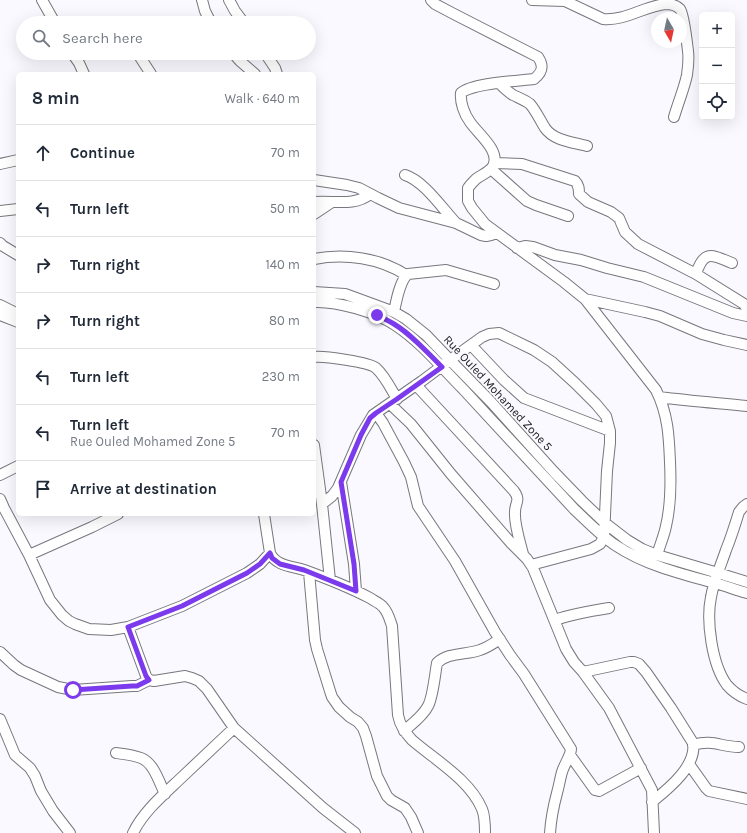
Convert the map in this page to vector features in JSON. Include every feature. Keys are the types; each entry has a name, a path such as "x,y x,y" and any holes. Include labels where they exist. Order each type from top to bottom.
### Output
{"street":[{"path":"42,0 51,16"},
{"path":"202,0 207,16"},
{"path":"229,0 239,16"},
{"path":"431,0 435,4 538,57 541,61 541,71 534,79 468,88 461,93 461,96 465,114 492,148 494,156 493,166 527,201 568,216"},
{"path":"532,0 564,2 606,19 622,18 658,5 665,4 675,5 680,9 688,52 687,74 674,117"},
{"path":"77,60 83,72"},
{"path":"142,60 150,72"},
{"path":"238,60 252,72"},
{"path":"270,60 276,72"},
{"path":"499,83 506,90 525,100 546,129 553,136 587,146"},
{"path":"0,164 16,160"},
{"path":"517,248 525,246 533,247 555,255 581,260 644,277 733,313 747,313 744,304 696,274 638,244 625,232 619,218 611,212 588,202 583,198 579,194 579,188 575,181 522,164 493,166 468,188 468,200 472,208 485,224 517,248 564,282 585,299 652,384 660,397 669,435 671,486 666,527 657,555"},
{"path":"405,175 418,181 456,223"},
{"path":"316,180 359,188 399,208 456,223 486,236 497,233"},
{"path":"316,202 352,202 363,199 370,194"},
{"path":"316,213 332,202"},
{"path":"0,211 16,209"},
{"path":"0,243 16,254"},
{"path":"316,259 337,256 353,257 390,266 406,275"},
{"path":"696,274 702,260 707,256 714,256 732,264"},
{"path":"394,312 404,277 413,273 446,270 494,284"},
{"name":"Rue Ouled Mohamed Zone 5","path":"316,292 344,294 382,307 406,319 426,335 491,402 582,501 605,523 627,540 639,553"},
{"path":"585,299 660,316 707,335 747,345"},
{"name":"Rue Ouled Mohamed Zone 5","path":"316,302 344,306 377,315 394,324 419,344 442,367 574,509 616,546 639,553"},
{"path":"0,305 16,313"},
{"path":"0,315 16,321"},
{"path":"322,504 332,496 338,488 370,418 482,337 489,334 499,333 534,350 575,383 606,416 610,431 604,537 600,544 596,547 531,565"},
{"path":"471,345 504,380 524,398 610,431"},
{"path":"316,357 343,359 375,367 384,377 394,402 411,424 451,474 511,543 523,554 531,565 566,649 609,708 652,790 654,833"},
{"path":"416,385 517,495 518,500 515,509 515,517 523,554"},
{"path":"660,397 747,406"},
{"path":"376,413 411,477 418,506 456,561 500,639 571,749 570,755 565,764 550,819 550,833"},
{"path":"316,460 330,580"},
{"path":"0,475 16,467"},
{"path":"341,482 354,564 356,591"},
{"path":"0,499 50,600 69,621 89,629 111,630 128,627 182,606 247,573 260,564 270,553"},
{"path":"747,504 739,512 714,583 709,609 716,663 727,685 741,697 747,699"},
{"path":"29,555 114,516"},
{"path":"264,516 272,558 280,564 309,572 356,591 383,606 386,610 392,626 400,725 412,740 468,786 482,809 484,818 484,833"},
{"path":"639,553 657,555 747,582"},
{"path":"639,553 653,564 747,593"},
{"path":"309,572 315,640 332,697 339,708 358,722 363,728 377,776 387,796 405,808 418,833"},
{"path":"554,620 585,612 609,608"},
{"path":"128,627 146,676 149,680"},
{"path":"404,731 429,706 437,663 441,659 481,650 500,639"},
{"path":"0,652 21,670 64,689 73,690 137,686 149,680 154,681 185,676 199,681 207,689 234,728 323,808 355,833"},
{"path":"583,672 620,663 634,662 639,664 671,708 693,745 687,768 666,791 652,802"},
{"path":"0,719 15,755 30,768 53,811 70,833"},
{"path":"133,833 137,824 164,794 234,728"},
{"path":"693,745 712,742 739,747"},
{"path":"116,752 146,760 151,766 164,794"},
{"path":"570,755 597,791 641,768"},
{"path":"689,764 709,791 747,799"}],"route":[{"path":"73,690 137,686 149,680 146,676 128,627 182,606 247,573 260,564 270,553 272,558 280,564 304,570 356,591 354,564 341,482 370,418 442,367 419,344 403,331 394,324 377,315"}]}
